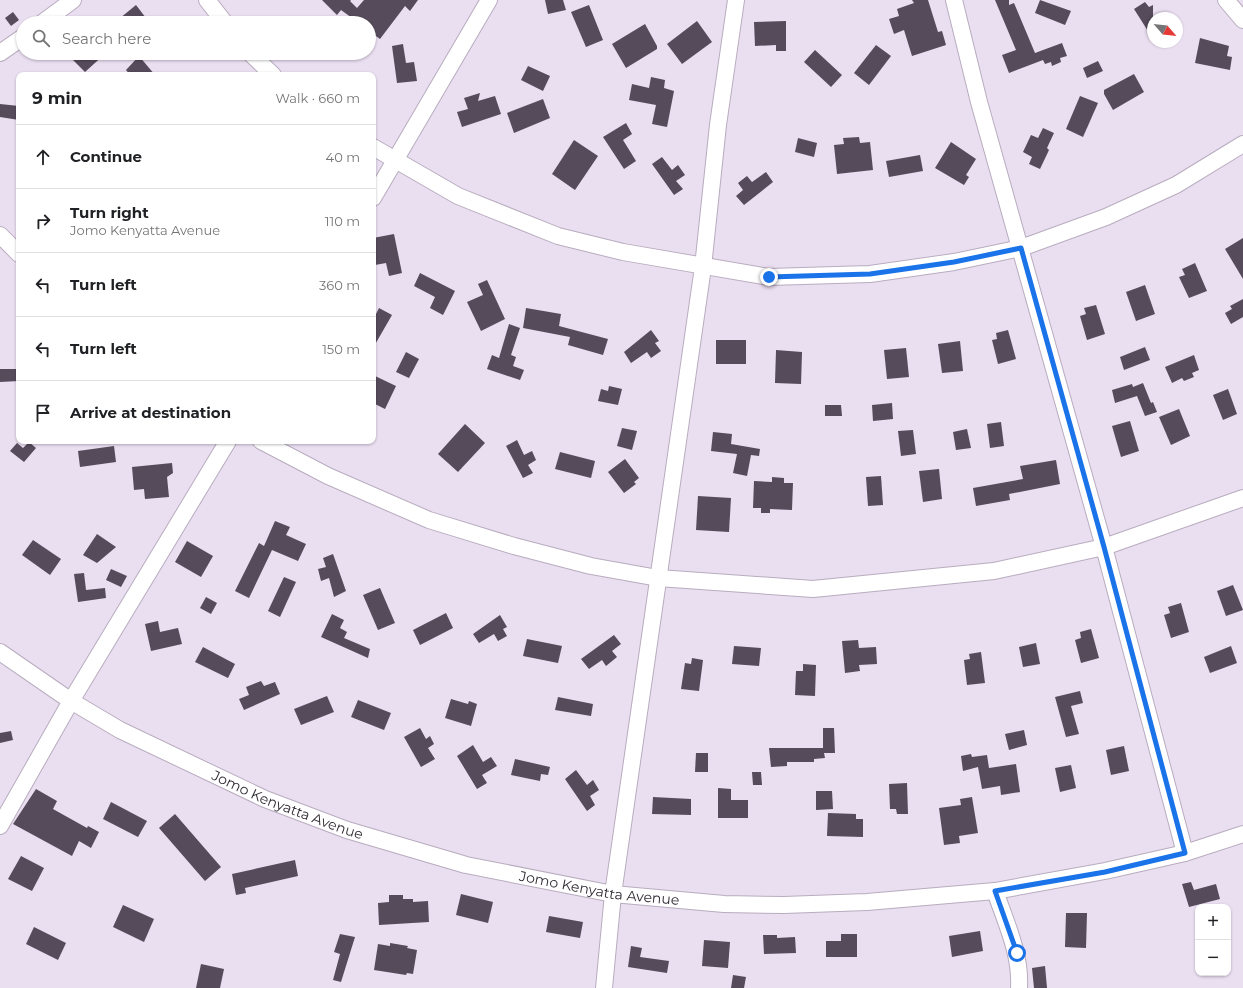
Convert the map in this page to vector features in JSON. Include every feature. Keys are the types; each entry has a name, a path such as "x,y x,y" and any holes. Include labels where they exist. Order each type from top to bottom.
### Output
{"street":[{"path":"52,16 74,0"},
{"path":"207,0 220,16"},
{"path":"376,193 489,0"},
{"path":"604,988 613,894 703,267 718,125 736,0"},
{"path":"954,0 979,102 1104,547 1185,853"},
{"path":"1226,0 1243,20"},
{"path":"0,53 16,42"},
{"path":"258,60 271,72"},
{"path":"376,149 458,196 558,236 623,252 703,267 769,277 870,274 954,262 1021,248 1106,217 1169,188 1243,144"},
{"path":"0,235 16,251"},
{"path":"0,826 72,701 226,444"},
{"path":"267,444 328,476 429,520 549,555 591,566 658,578 813,589 994,571 1104,547 1243,498"},
{"name":"Jomo Kenyatta Avenue","path":"0,652 72,701 120,730 265,799 347,830 466,865 613,894 724,904 784,905 867,902 995,891 1105,872 1185,853 1243,834"},
{"path":"995,891 1017,953 1020,974 1019,988"}],"building":[{"path":"322,0 351,0 350,1 357,8 364,0 418,0 410,11 405,6 380,39 376,36 376,16 349,16 341,10 337,15"},
{"path":"545,0 563,0 566,10 548,14"},
{"path":"912,0 928,0 938,32 942,31 946,45 912,56 904,30 894,34 889,19 899,16 897,9 914,3"},
{"path":"995,0 1009,0 1009,5 1014,3 1035,53 1062,43 1067,56 1060,58 1061,62 1052,66 1051,62 1045,64 1043,60 1009,73 1002,55 1016,50"},
{"path":"1040,0 1071,11 1065,25 1035,13"},
{"path":"1145,2 1149,7 1153,5 1153,12 1147,12 1147,30 1134,9"},
{"path":"136,5 144,16 123,16"},
{"path":"589,5 603,40 586,47 571,12"},
{"path":"13,12 16,16 16,22 11,26 5,18"},
{"path":"697,21 712,42 682,64 667,44"},
{"path":"786,21 786,51 776,51 776,45 755,46 754,22"},
{"path":"645,24 657,46 657,49 626,68 612,44"},
{"path":"1200,38 1229,46 1227,56 1232,57 1230,70 1195,63"},
{"path":"403,44 406,63 414,62 417,81 397,83 392,46"},
{"path":"876,45 891,56 869,85 854,73"},
{"path":"815,50 842,75 831,87 804,62"},
{"path":"73,60 98,60 85,72"},
{"path":"135,60 142,60 152,72 128,72 126,70"},
{"path":"1098,61 1103,71 1087,78 1083,68"},
{"path":"528,66 550,76 543,91 521,80"},
{"path":"1134,74 1144,92 1113,110 1104,94 1104,90"},
{"path":"651,77 665,80 664,88 674,91 667,127 652,124 656,105 629,100 632,84 649,88"},
{"path":"480,93 478,101 495,96 501,114 462,127 457,112 468,109 464,98"},
{"path":"1080,96 1098,103 1083,137 1066,129"},
{"path":"543,99 550,118 514,133 507,113"},
{"path":"0,104 16,106 16,120 0,117"},
{"path":"626,123 632,134 623,140 636,161 624,169 603,137"},
{"path":"1043,128 1054,133 1047,148 1049,150 1040,169 1029,164 1032,157 1023,152 1031,135 1038,138"},
{"path":"859,137 860,143 870,142 873,170 837,174 834,145 844,144 843,138"},
{"path":"798,138 817,143 814,157 795,152"},
{"path":"574,140 598,156 575,190 552,174"},
{"path":"951,142 976,159 966,175 969,177 964,185 935,168"},
{"path":"920,155 923,171 889,177 886,161"},
{"path":"662,157 672,170 678,165 685,175 676,181 683,189 674,195 652,164"},
{"path":"766,172 773,182 744,205 736,196 743,190 738,183 747,176 752,182"},
{"path":"394,234 402,273 389,276 386,263 376,265 376,237"},
{"path":"1243,238 1243,279 1225,249"},
{"path":"1195,263 1207,291 1189,298 1179,277 1185,275 1182,269"},
{"path":"420,273 455,291 443,315 430,308 435,297 414,286"},
{"path":"487,280 505,319 481,331 467,302 483,295 478,284"},
{"path":"1145,285 1155,314 1136,321 1126,292"},
{"path":"1243,299 1243,317 1231,324 1225,313 1232,309 1230,306"},
{"path":"1096,305 1105,334 1087,340 1080,316 1086,314 1084,308"},
{"path":"379,308 392,315 376,343 376,314"},
{"path":"526,308 561,314 559,326 608,339 603,355 568,345 570,337 523,328"},
{"path":"509,324 520,328 511,355 516,357 513,366 524,370 520,380 487,369 492,355 499,358"},
{"path":"651,330 659,341 655,343 661,351 651,358 647,352 631,363 624,352"},
{"path":"1008,330 1016,359 998,364 992,340 997,339 996,333"},
{"path":"716,340 746,340 746,364 716,364"},
{"path":"960,341 963,371 942,373 938,344"},
{"path":"1145,347 1150,360 1124,370 1120,357"},
{"path":"906,348 909,377 887,379 884,350"},
{"path":"776,350 802,352 801,384 775,383"},
{"path":"406,352 419,359 409,378 396,372"},
{"path":"1194,355 1199,370 1192,373 1194,377 1184,381 1182,378 1172,383 1165,367"},
{"path":"0,369 16,369 16,381 0,382"},
{"path":"376,376 396,386 385,409 376,404"},
{"path":"1143,383 1151,403 1153,402 1157,412 1145,416 1137,396 1115,403 1112,390 1132,384 1133,387"},
{"path":"609,386 622,389 618,405 598,401 601,389 608,391"},
{"path":"1228,389 1237,414 1223,420 1213,395"},
{"path":"892,403 893,419 873,421 872,405"},
{"path":"825,405 841,405 842,416 825,416"},
{"path":"1179,409 1190,436 1171,445 1159,417"},
{"path":"1130,421 1139,451 1121,457 1112,426"},
{"path":"1001,422 1004,446 990,448 987,424"},
{"path":"465,424 485,443 458,472 438,454"},
{"path":"622,428 637,431 632,450 617,446"},
{"path":"967,429 971,448 956,450 953,432"},
{"path":"913,430 916,454 901,456 898,431"},
{"path":"713,432 732,434 731,444 760,449 759,456 751,455 747,476 733,473 737,454 711,451"},
{"path":"517,440 524,455 532,451 536,460 528,465 533,473 523,478 506,446"},
{"path":"16,444 23,448 27,444 31,444 36,448 24,462 10,451"},
{"path":"114,446 116,462 80,467 78,451"},
{"path":"560,452 595,461 591,478 555,469"},
{"path":"625,459 639,478 634,482 636,484 624,493 608,472"},
{"path":"1056,460 1060,484 1009,494 1010,500 976,506 973,488 1023,479 1020,466"},
{"path":"172,463 173,473 167,477 169,497 145,499 144,489 134,490 132,467"},
{"path":"939,469 942,499 923,502 919,471"},
{"path":"881,476 883,505 868,506 866,477"},
{"path":"772,477 784,478 784,483 793,483 792,510 770,509 770,513 761,513 761,508 753,508 754,481 772,482"},
{"path":"698,496 731,498 729,532 696,530"},
{"path":"275,521 290,527 286,535 306,544 298,561 272,550 249,598 235,591 259,543 264,546"},
{"path":"97,534 116,547 97,563 83,555"},
{"path":"33,540 61,559 50,575 22,555"},
{"path":"187,541 213,556 201,577 175,562"},
{"path":"333,554 346,591 334,597 329,578 321,581 318,569 326,567 323,558"},
{"path":"111,569 127,576 121,587 106,580"},
{"path":"84,573 86,590 105,588 106,598 78,602 74,574"},
{"path":"284,577 296,582 280,617 268,611"},
{"path":"1233,585 1243,610 1226,616 1217,591"},
{"path":"380,588 395,623 378,630 363,595"},
{"path":"206,597 217,603 211,614 200,608"},
{"path":"1181,603 1189,632 1171,638 1164,615 1170,613 1168,607"},
{"path":"446,613 453,628 420,645 413,630"},
{"path":"332,614 344,620 340,628 347,632 344,638 370,649 368,658 321,637"},
{"path":"500,615 507,627 503,629 507,636 498,641 494,634 479,643 473,634"},
{"path":"158,621 160,632 178,628 182,644 151,651 145,624"},
{"path":"1091,629 1099,658 1081,663 1075,640 1081,638 1080,632"},
{"path":"614,635 621,644 612,651 617,657 606,666 602,660 589,669 581,659"},
{"path":"527,639 562,646 558,663 523,656"},
{"path":"858,640 859,648 876,647 877,664 859,665 860,671 845,673 842,641"},
{"path":"1036,643 1040,664 1023,667 1019,647"},
{"path":"734,646 761,648 759,666 732,664"},
{"path":"1231,646 1237,663 1210,673 1204,657"},
{"path":"203,647 235,664 228,678 195,662"},
{"path":"981,652 985,683 967,685 964,660 970,659 969,654"},
{"path":"692,658 703,660 699,691 681,689 685,663 691,664"},
{"path":"803,664 816,665 815,696 795,695 796,671 803,671"},
{"path":"261,681 264,686 275,682 280,694 244,710 239,699 249,695 246,687"},
{"path":"1080,691 1083,703 1071,706 1079,734 1066,737 1055,697"},
{"path":"327,696 334,712 301,725 294,709"},
{"path":"558,697 593,704 591,716 555,710"},
{"path":"451,699 468,704 469,701 477,704 471,726 445,718"},
{"path":"358,700 391,713 384,730 351,717"},
{"path":"420,728 426,739 430,736 434,744 428,748 435,759 421,767 404,737"},
{"path":"823,728 834,728 835,753 824,753 825,758 814,759 814,762 787,762 787,766 771,767 769,748 823,748"},
{"path":"1024,730 1027,745 1009,750 1005,734"},
{"path":"11,731 13,740 0,743 0,733"},
{"path":"473,745 483,762 491,757 497,766 482,775 487,783 477,789 457,756"},
{"path":"1124,746 1129,771 1111,775 1106,750"},
{"path":"696,753 708,753 708,772 695,772"},
{"path":"971,754 972,757 987,755 989,768 1016,764 1020,792 1001,795 1000,786 982,789 978,767 963,771 961,756"},
{"path":"515,759 550,767 548,775 541,774 540,781 511,775"},
{"path":"1071,765 1076,788 1060,792 1055,768"},
{"path":"576,770 587,785 593,780 599,790 590,796 595,805 587,811 565,779"},
{"path":"752,772 761,772 762,785 753,785"},
{"path":"907,783 908,814 897,814 896,809 890,809 889,784"},
{"path":"718,788 731,789 731,800 748,800 748,818 718,818"},
{"path":"36,789 57,801 53,809 87,828 88,826 99,832 91,848 79,841 72,856 13,824"},
{"path":"816,791 832,791 833,809 816,810"},
{"path":"653,797 691,799 691,815 652,814"},
{"path":"972,797 978,833 959,836 960,843 944,845 939,808 961,805 960,799"},
{"path":"111,802 147,821 138,837 103,819"},
{"path":"828,813 856,814 856,819 863,819 863,837 827,836"},
{"path":"175,814 221,867 205,881 159,828"},
{"path":"21,856 44,868 32,891 8,879"},
{"path":"295,860 298,876 245,888 246,893 236,895 232,874"},
{"path":"1191,882 1194,890 1216,884 1220,899 1195,904 1195,905 1189,907 1182,884"},
{"path":"461,894 493,902 488,923 456,915"},
{"path":"389,895 403,895 403,899 413,899 413,902 428,901 429,922 379,925 378,903 389,902"},
{"path":"123,905 154,919 144,942 113,927"},
{"path":"1066,913 1087,913 1086,948 1065,947"},
{"path":"549,916 583,922 580,938 546,932"},
{"path":"34,927 66,943 58,960 26,944"},
{"path":"980,931 983,951 952,957 949,936"},
{"path":"340,934 355,937 341,982 333,980 340,954 334,952"},
{"path":"841,934 857,934 857,957 826,957 826,941 841,941"},
{"path":"763,935 777,935 777,938 795,937 796,953 764,954"},
{"path":"704,940 730,942 728,968 702,966"},
{"path":"390,943 408,946 407,948 417,950 413,974 407,973 406,975 374,970 378,944 390,946"},
{"path":"631,946 642,948 640,957 669,961 667,973 628,967"},
{"path":"201,964 224,969 220,988 196,988"},
{"path":"1045,966 1047,988 1034,988 1032,968"},
{"path":"733,975 746,977 744,988 731,988"}],"route":[{"path":"769,277 870,274 954,262 1021,248 1104,547 1185,853 1105,872 995,891 1017,953"}]}
